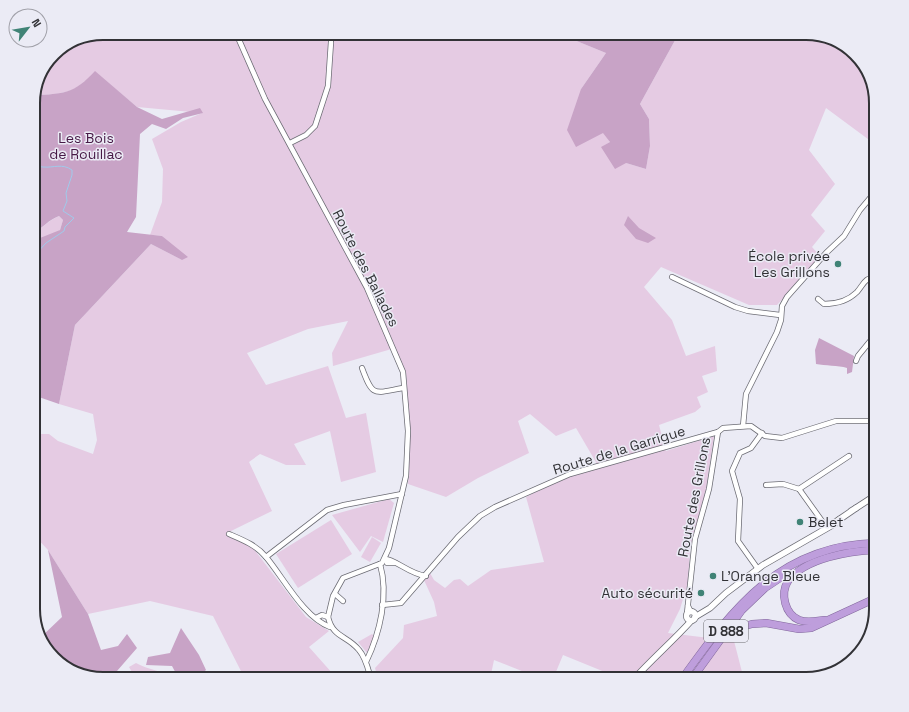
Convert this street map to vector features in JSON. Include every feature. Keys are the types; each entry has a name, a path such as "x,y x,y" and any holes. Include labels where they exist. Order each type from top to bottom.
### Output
{"highway":[{"name":"D 888","path":"687,672 727,619 752,592 770,578 799,561 832,549 869,544"},
{"name":"D 888","path":"697,672 742,610 775,581 800,567 825,556 856,549 869,549"},
{"path":"828,620 807,622 800,621 789,613 784,598 788,581 803,569 824,559 850,552 869,550"},
{"path":"698,672 728,634 744,625 766,622 799,629 812,628 869,601"}],"street":[{"name":"Route des Ballades","path":"239,40 265,99 290,143 312,189 367,288 400,364 408,431 408,458 406,476 395,526 385,559 380,564 343,578 335,594 328,617"},
{"path":"290,143 306,135 315,126 328,86 331,42"},
{"path":"869,199 860,210 844,236 790,292 782,306 780,315 781,320 777,332 746,394 743,426 754,427 769,437 782,438 836,421 869,421"},
{"path":"672,277 735,307 748,311 780,315"},
{"path":"818,299 824,304 841,302 849,298 858,290 863,281 869,278"},
{"path":"856,361 858,356 869,343"},
{"path":"362,368 369,387 373,391 380,392 403,388"},
{"name":"Route des Grillons","path":"691,616 688,606 695,538 709,489 718,432 723,428 743,426"},
{"name":"Route de la Garrigue","path":"382,605 401,603 462,533 480,516 496,507 570,474 718,432"},
{"path":"758,568 738,541 740,499 732,471 740,453 750,448 762,433"},
{"path":"798,490 849,456"},
{"path":"766,485 783,484 798,490 826,528"},
{"path":"266,557 327,510 344,505 402,494"},
{"path":"390,496 399,503"},
{"path":"640,672 655,656 680,635 691,616 703,613 758,568 818,534 869,499"},
{"path":"229,534 253,544 266,557 300,602 316,618 352,643 360,651 366,662 369,672"},
{"path":"385,559 387,563 395,563 417,575 426,576"},
{"path":"366,662 378,634 383,586 380,564"},
{"path":"335,594 343,601"},
{"path":"316,618 322,620 328,617 330,627"}],"shaded area":[{"path":"574,40 606,53 581,89 610,142 602,147 626,163 646,169 650,146 649,119 640,104 675,40 806,40 826,43 844,53 858,68 866,83 869,103 869,140 826,108 809,150 835,184 811,215 825,231 812,247 821,257 777,305 749,305 661,267 644,287 672,320 686,356 715,346 717,371 702,376 708,392 697,397 701,407 695,412 659,425 666,451 714,436 706,490 690,548 688,583 680,609 668,633 734,641 742,672 605,672 563,655 556,672 524,672 494,660 491,672 376,672 375,668 403,638 404,625 437,616 434,602 424,580 430,573 434,580 445,588 454,580 460,579 468,586 491,570 544,562 526,497 568,474 597,464 576,428 556,436 530,414 518,421 529,453 478,478 446,497 408,484 410,442 406,373 395,348 333,366 332,353 348,321 308,329 247,353 266,385 328,366 346,418 366,413 376,472 341,482 330,431 294,444 306,465 286,465 260,454 249,462 272,511 229,532 253,548 306,617 329,631 309,647 331,672 241,672 213,616 150,601 88,614 48,550 40,541 40,434 49,434 58,441 93,454 97,440 93,414 59,404 75,325 151,244 182,260 162,236 150,235 162,202 163,169 152,139 181,122 202,113 137,107 95,72 81,85 74,89 53,94 41,95 42,87 53,65 72,48 91,41"},
{"path":"59,216 63,220 60,230 40,246 40,229"},
{"path":"389,499 394,503 383,542 371,536 360,552 332,515"},
{"path":"331,520 352,554 298,588 276,554"},
{"path":"372,537 381,543 370,562 361,557"},
{"path":"372,634 375,637 367,653 358,642"},
{"path":"136,663 159,672 132,672 129,667"}],"green space":[{"path":"574,40 675,40 640,104 649,119 650,146 646,169 626,163 615,169 601,147 610,142 603,133 576,147 567,130 581,89 606,53"},
{"name":"Les Bois de Rouillac","path":"95,71 137,107 162,119 200,108 203,113 183,118 166,129 152,124 140,134 136,217 127,232 162,236 188,257 182,260 151,244 75,325 59,404 40,397 40,238 60,230 63,220 59,216 40,229 40,99 41,95 68,91 88,79"},
{"path":"628,216 639,228 656,238 648,243 636,239 624,225"},
{"path":"819,338 854,356 852,372 847,374 847,368 840,366 816,364 815,350"},
{"path":"48,550 88,614 101,650 118,646 127,634 137,648 117,671 120,672 103,672 83,669 65,659 48,640 45,633 62,617"},
{"path":"181,628 199,655 206,670 204,672 175,672 172,666 146,665 148,657 170,653"}],"waterway":[{"path":"40,166 61,166 72,170 72,175 66,193 67,201 63,211 74,218 65,227 64,231 46,243 40,249"}],"place":[{"name":"École privée Les Grillons","path":"838,264"},
{"name":"Belet","path":"800,522"},
{"name":"L'Orange Bleue","path":"713,576"},
{"name":"Auto sécurité","path":"701,593"}]}
